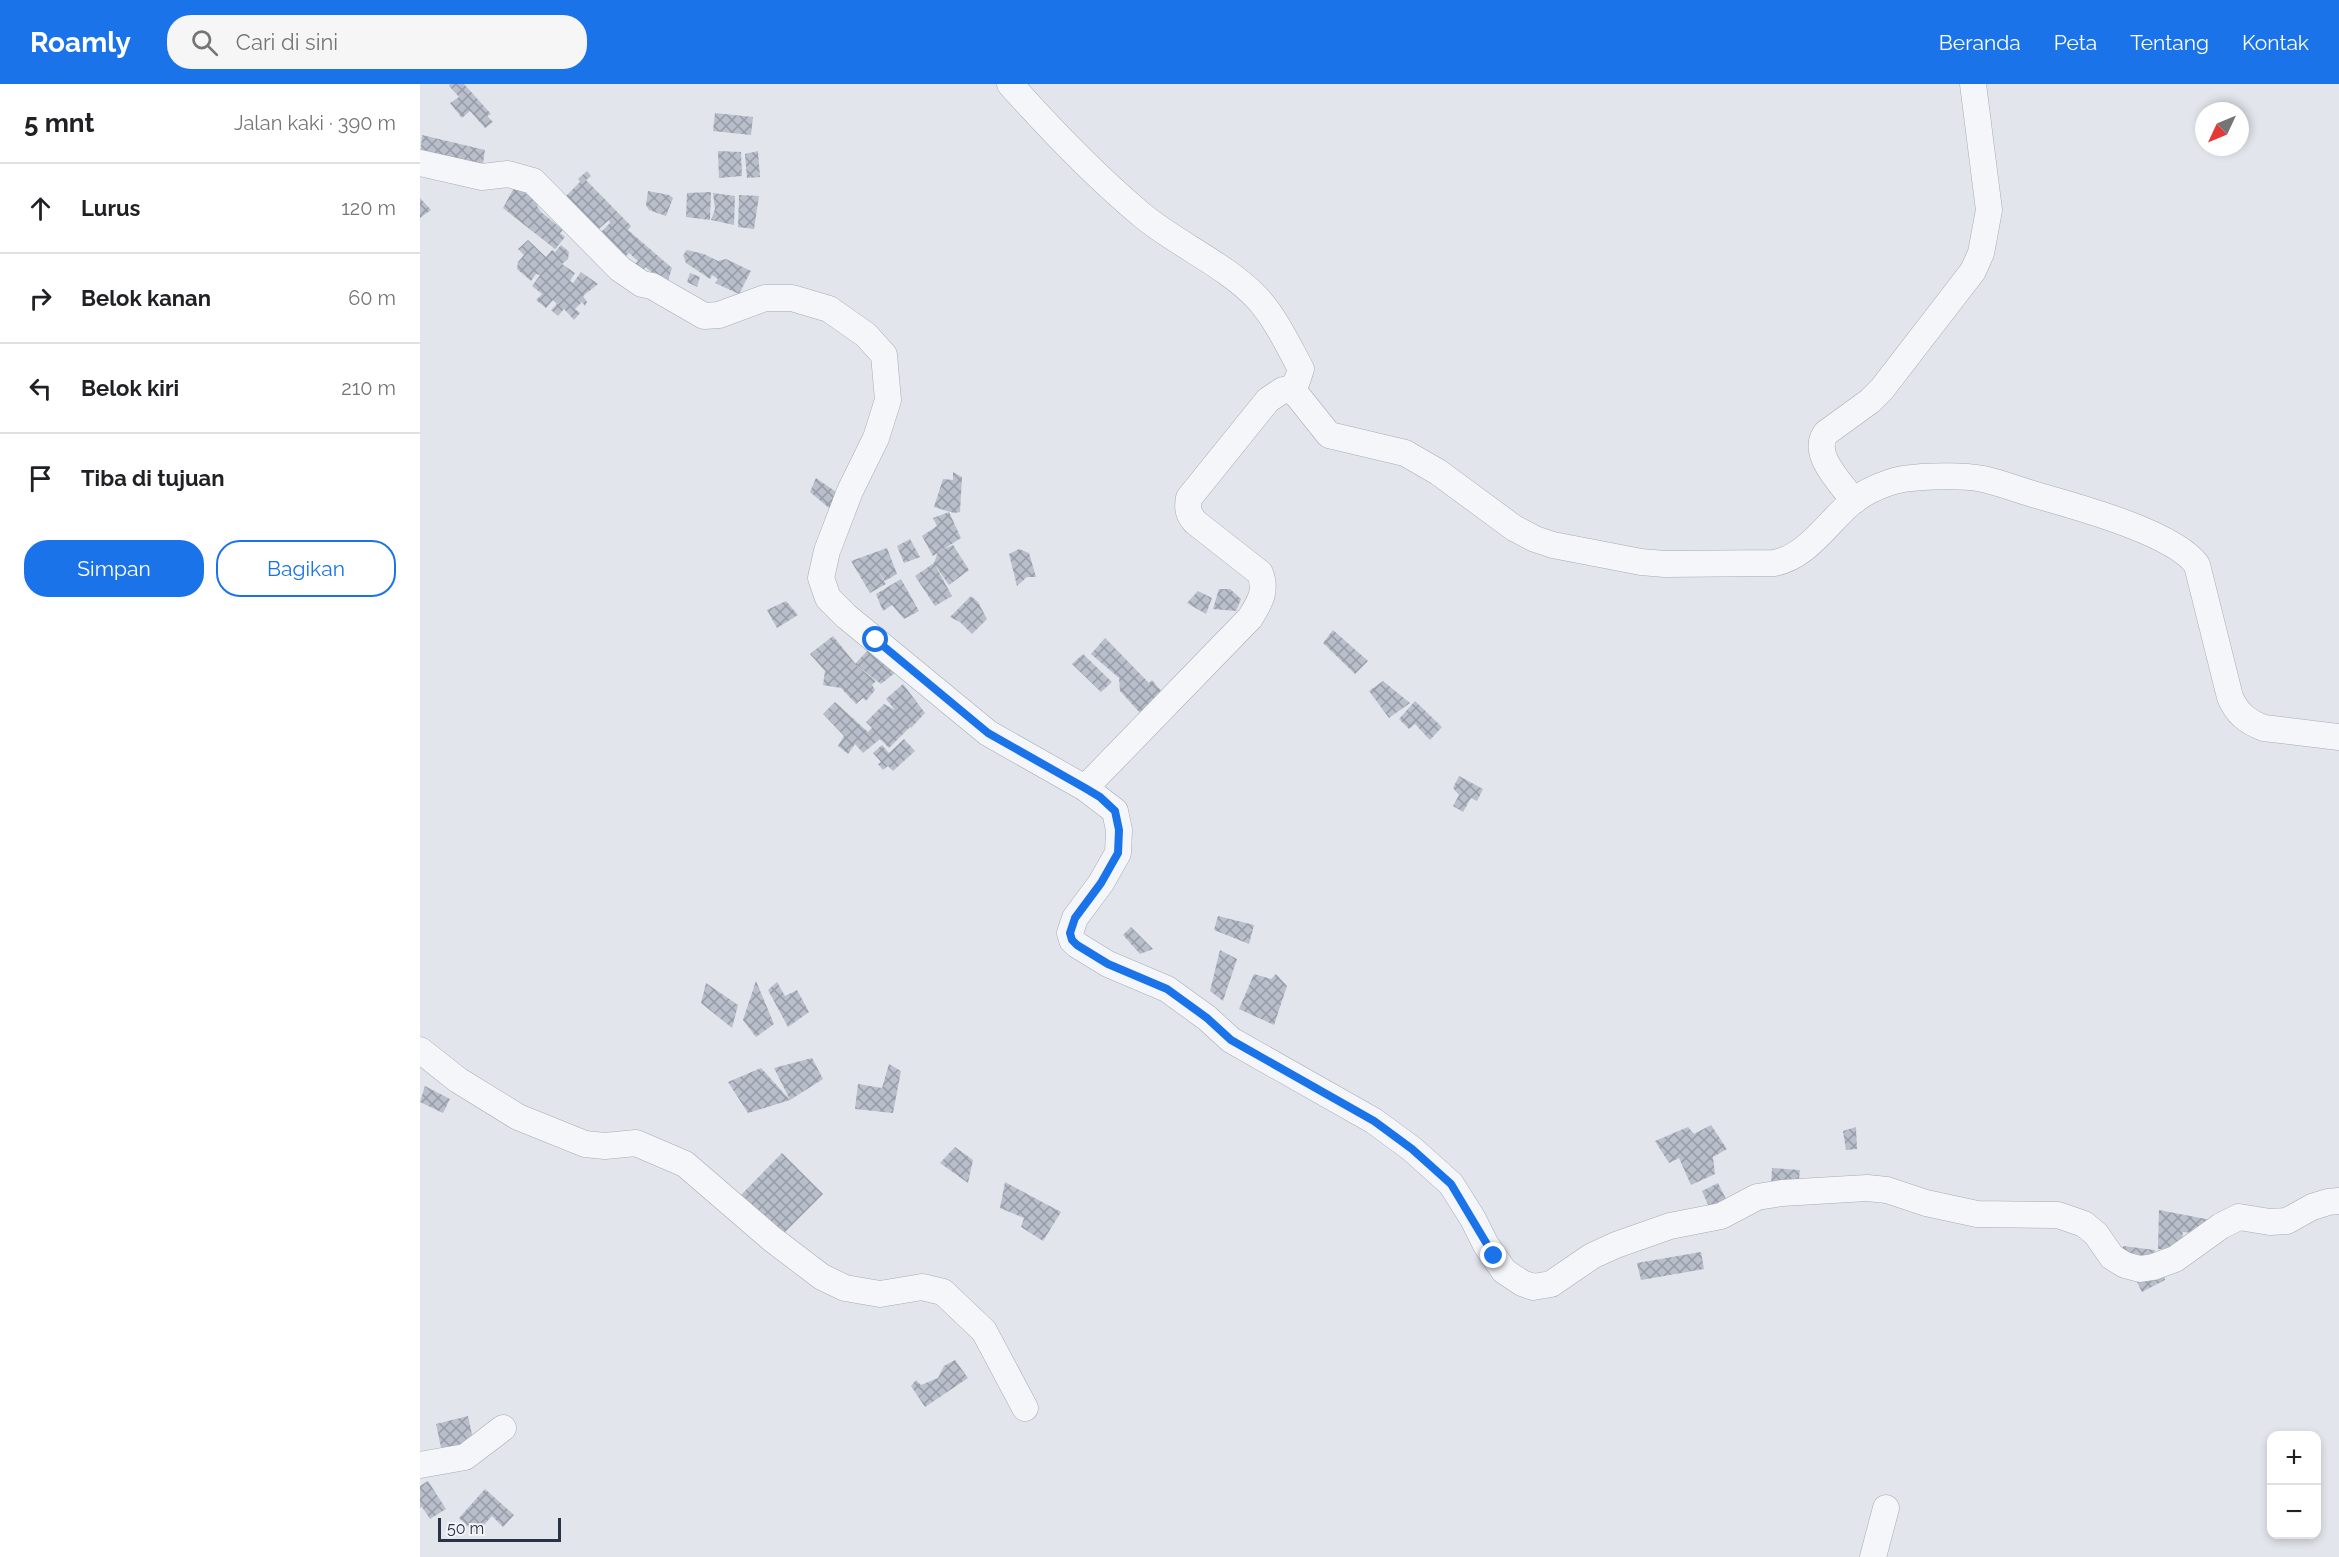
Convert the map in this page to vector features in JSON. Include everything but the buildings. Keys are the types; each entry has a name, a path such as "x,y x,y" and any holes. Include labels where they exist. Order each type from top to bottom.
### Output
{"street":[{"path":"1010,84 1050,130 1126,201 1156,226 1242,284 1258,299 1271,316 1301,369 1297,381 1290,390"},
{"path":"1854,501 1826,461 1820,447 1821,440 1826,433 1870,401 1882,389 1973,271 1981,253 1989,210 1973,84"},
{"path":"420,163 482,177 508,174 532,181 620,269 642,284 652,286 704,316 719,315 765,298 792,298 829,309 866,335 884,355 888,400 876,438 850,491 827,551 821,578 828,598 846,616 988,733 1100,797 1115,811 1119,830 1118,853 1101,883 1075,918 1070,933 1077,945 1108,964 1167,989 1207,1018 1231,1040 1374,1121 1412,1149 1451,1184 1486,1245 1504,1271 1522,1283 1533,1287 1551,1284 1592,1256 1616,1245 1670,1226 1721,1216 1757,1197 1782,1193 1867,1188 1887,1190 1926,1203 1977,1214 2058,1215 2084,1224 2096,1234 2112,1257 2125,1265 2140,1269 2175,1259 2221,1226 2239,1217 2270,1222 2287,1221 2312,1207 2339,1201"},
{"path":"1085,788 1250,618 1263,594 1264,583 1260,573 1195,522 1189,515 1187,507 1189,498 1268,400 1282,390 1290,390 1297,395 1329,435 1405,453 1438,472 1514,528 1535,539 1553,545 1653,563 1774,563 1786,561 1795,556 1854,501 1889,482 1903,480 1947,477 1983,479 2102,514 2178,547 2186,552 2197,565 2234,707 2243,717 2264,728 2339,737"},
{"path":"420,1050 458,1080 518,1117 585,1144 605,1146 636,1143 685,1164 772,1239 822,1277 845,1288 880,1294 922,1287 943,1292 984,1331 1024,1408"},
{"path":"420,1465 465,1457 503,1428"},
{"path":"1873,1557 1886,1508"}],"route":[{"path":"876,640 988,733 1100,797 1115,811 1119,830 1118,853 1094,894 1075,918 1070,933 1077,945 1108,964 1167,989 1207,1018 1231,1040 1374,1121 1412,1149 1451,1184 1494,1256"}]}
